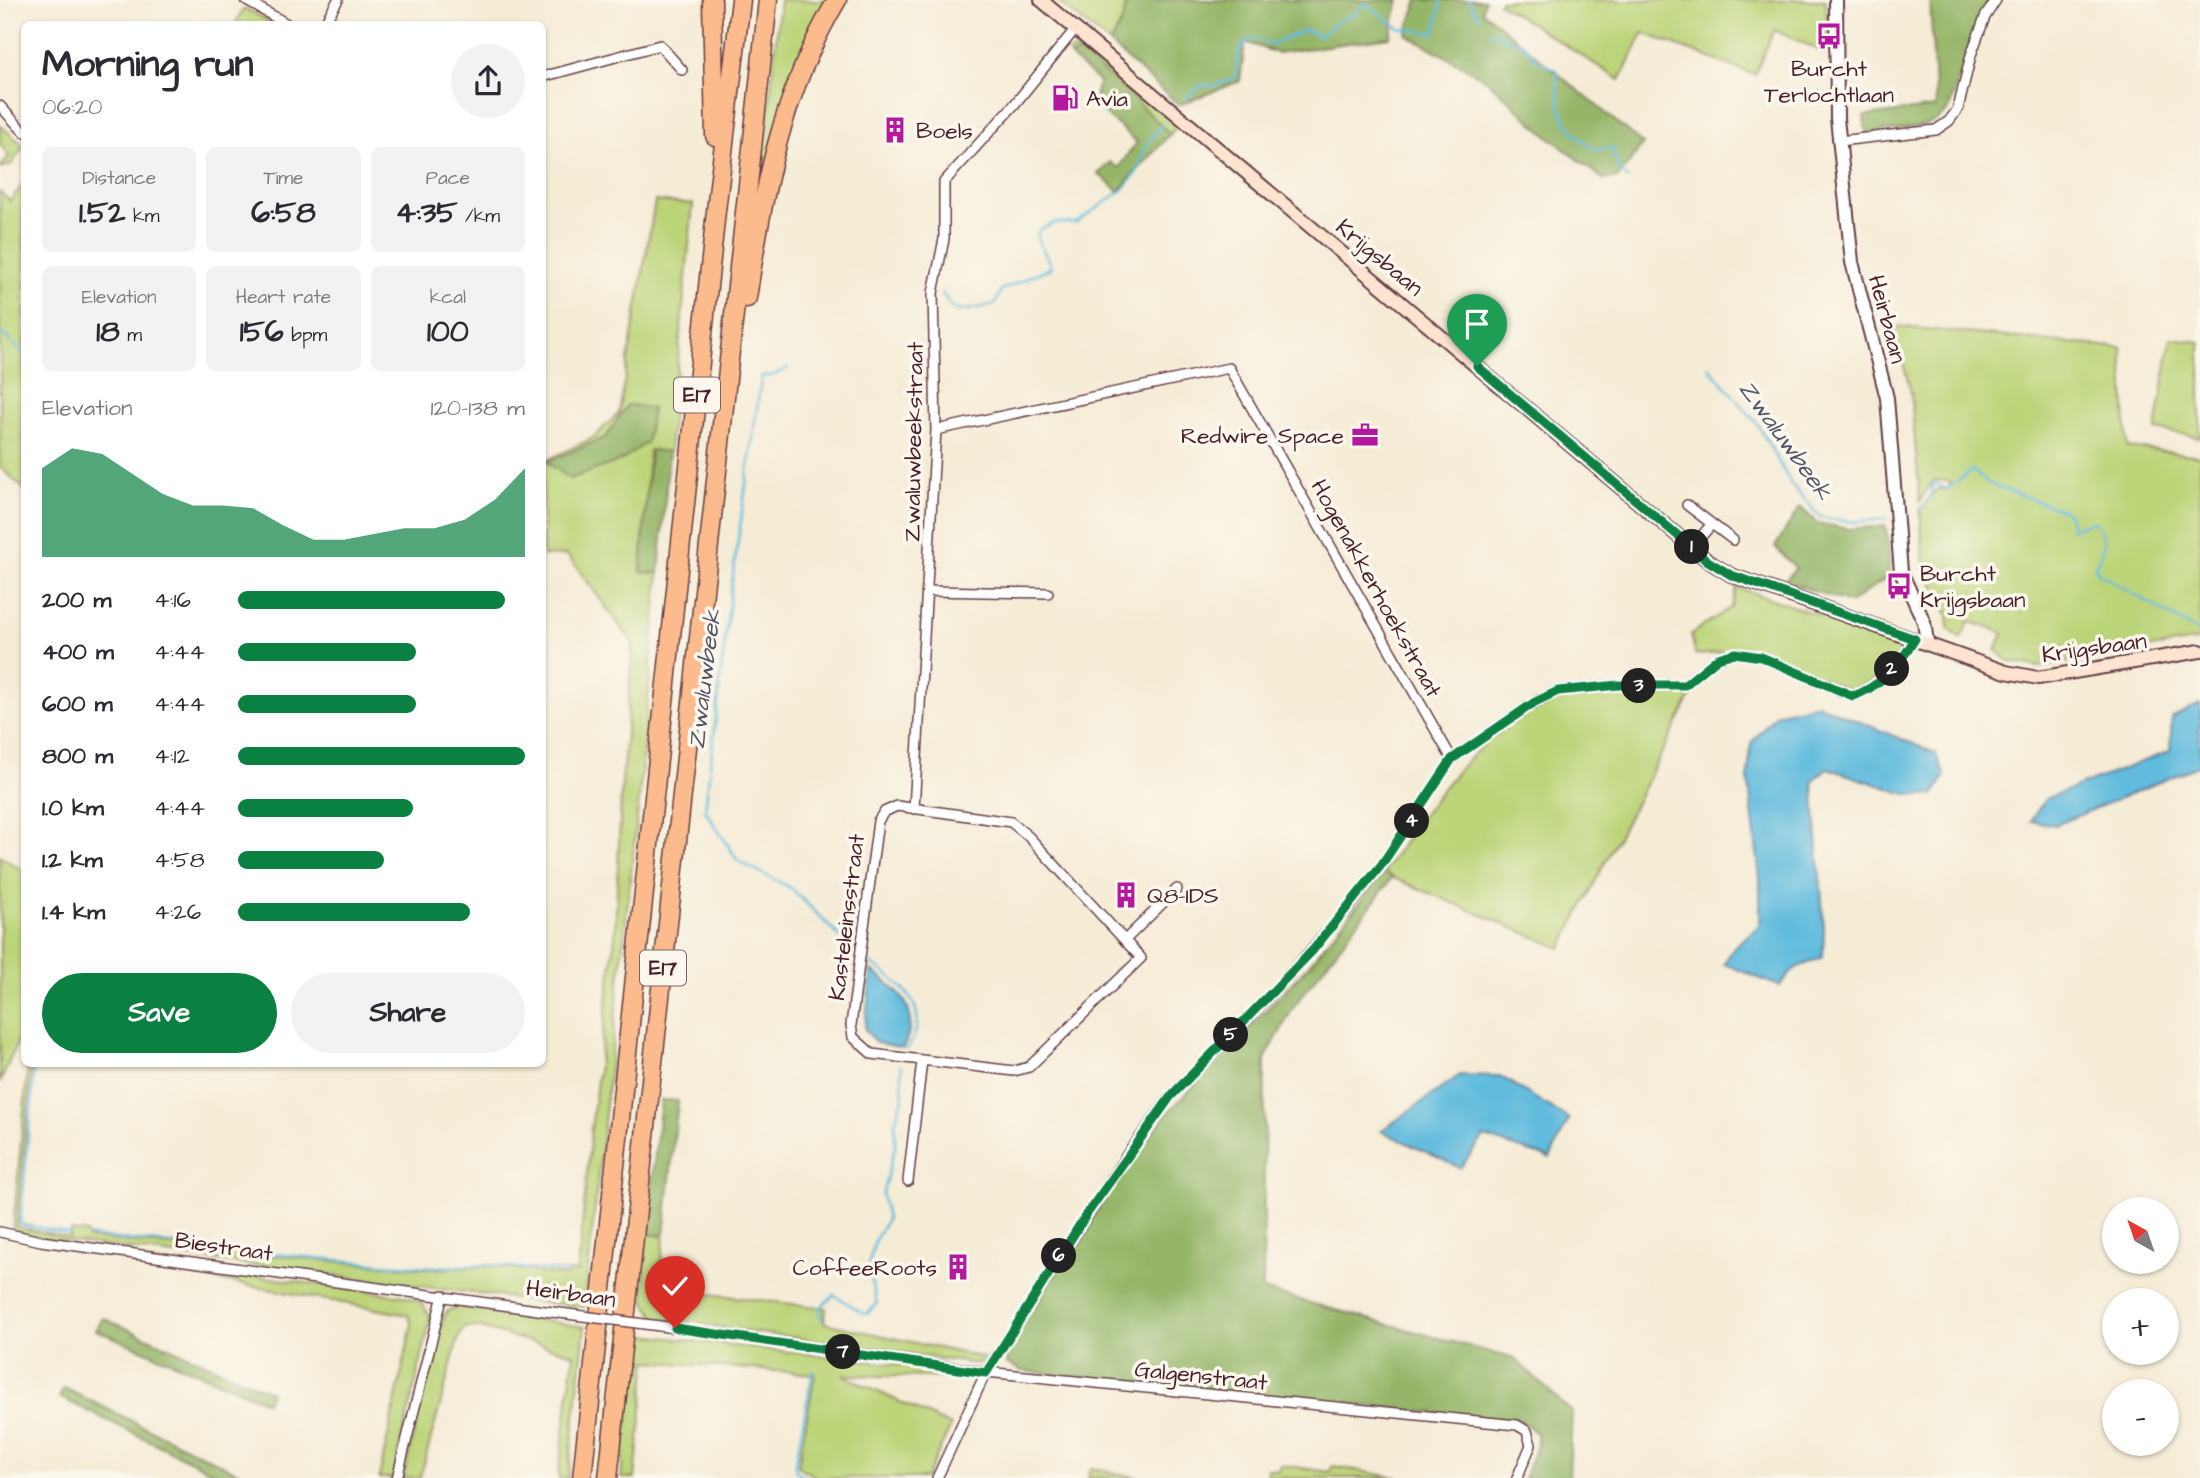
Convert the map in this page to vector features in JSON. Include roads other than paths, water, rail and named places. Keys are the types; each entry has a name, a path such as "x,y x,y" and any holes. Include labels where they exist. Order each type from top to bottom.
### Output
{"highway":[{"path":"712,0 716,211"},
{"name":"E17","path":"583,1478 716,211 741,0"},
{"name":"E17","path":"608,1478 768,0"},
{"path":"730,344 744,314 763,192 786,112 803,67 837,0"}],"main road":[{"name":"Krijgsbaan","path":"1041,0 1692,548 1731,575 2006,672 2038,678 2200,652"}],"street":[{"path":"245,0 282,21"},
{"path":"326,21 338,0"},
{"name":"Heirbaan","path":"1836,0 1839,141 1855,279 1887,398 1901,572 1924,622 1921,641"},
{"path":"1839,141 1936,130 1949,121 1958,109 1985,17 1996,0"},
{"name":"Zwaluwbeekstraat","path":"914,809 936,430 933,293 944,239 944,182 1014,105 1076,28"},
{"path":"546,76 660,46 682,70"},
{"path":"0,106 21,129"},
{"name":"Hogenakkerhoekstraat","path":"936,430 1229,368 1452,759"},
{"path":"1687,505 1733,540"},
{"path":"1692,548 1711,525"},
{"path":"928,591 1048,593"},
{"path":"936,1478 986,1373 1086,1215 1171,1096 1313,950 1382,864 1452,759 1535,702 1558,691 1619,685 1685,685 1718,658 1735,653 1761,657 1853,696 1868,691 1921,641"},
{"name":"Kasteleinsstraat","path":"897,806 1011,822 1126,939 1141,958 1029,1067 1014,1071 872,1055 853,1037 851,1026 878,821 884,812 897,806"},
{"path":"1126,939 1177,889"},
{"path":"908,1181 922,1061"},
{"name":"Biestraat","path":"0,1232 41,1241 443,1295"},
{"path":"397,1478 443,1295"},
{"name":"Heirbaan","path":"443,1295 986,1373"},
{"name":"Galgenstraat","path":"986,1373 1517,1425 1527,1431 1531,1446 1517,1478"}],"water":[{"path":"1817,704 1935,753 1945,775 1934,795 1906,794 1827,768 1813,781 1824,929 1823,957 1796,968 1779,986 1724,964 1734,947 1760,925 1760,879 1748,776 1751,743 1776,714"},
{"path":"2200,704 2200,765 2056,825 2031,821 2045,799 2170,751 2172,717"},
{"path":"871,970 899,994 909,1012 908,1034 903,1048 876,1043 865,1029"},
{"path":"1460,1075 1500,1076 1569,1119 1550,1158 1484,1137 1460,1168 1381,1131"}],"waterway":[{"name":"Zwaluwbeek","path":"1185,98 1202,85 1214,86 1235,78 1239,52 1246,40 1259,39 1270,45 1305,30 1320,36 1339,20 1352,16 1365,3 1399,28 1433,33 1441,0"},
{"name":"Zwaluwbeek","path":"1469,0 1478,17"},
{"name":"Zwaluwbeek","path":"1490,32 1523,44 1536,59 1557,70 1560,107 1568,125 1595,150 1612,148 1618,167 1628,179"},
{"name":"Zwaluwbeek","path":"942,293 953,309 963,311 995,304 1001,290 1050,269 1038,240 1039,230 1054,223 1076,223 1124,189 1137,172 1146,145 1162,125"},
{"path":"0,332 21,351"},
{"name":"Zwaluwbeek","path":"1708,366 1758,425 1791,484 1820,517 1850,522 1886,519"},
{"name":"Zwaluwbeek","path":"788,368 772,376 762,376 761,380 731,589 705,810 738,861 791,888 850,947"},
{"name":"Zwaluwbeek","path":"1920,509 1930,498 1933,483 1948,489 1972,470 1989,484 2063,510 2069,514 2072,529 2090,522 2096,523 2104,538 2103,549 2095,566 2098,573 2200,633"},
{"name":"Zwaluwbeek","path":"870,963 903,989 916,1010 915,1035 907,1049"},
{"name":"Zwaluwbeek","path":"822,1320 820,1308 834,1295 867,1314 877,1304 868,1267 875,1240 887,1219 882,1195 895,1147 895,1122 903,1098 901,1066"},
{"path":"35,1067 20,1224 70,1234"},
{"path":"88,1236 381,1264 436,1267 492,1265 567,1272"},
{"name":"Zwaluwbeek","path":"807,1478 795,1470 795,1465 813,1371"}],"place":[{"name":"Burcht Terlochtlaan","path":"1829,36"},
{"name":"Avia","path":"1065,98"},
{"name":"Boels","path":"895,130"},
{"name":"Redwire Space","path":"1365,435"},
{"name":"Burcht Krijgsbaan","path":"1899,586"},
{"name":"Q8-IDS","path":"1126,895"},
{"name":"CoffeeRoots","path":"958,1267"}]}
